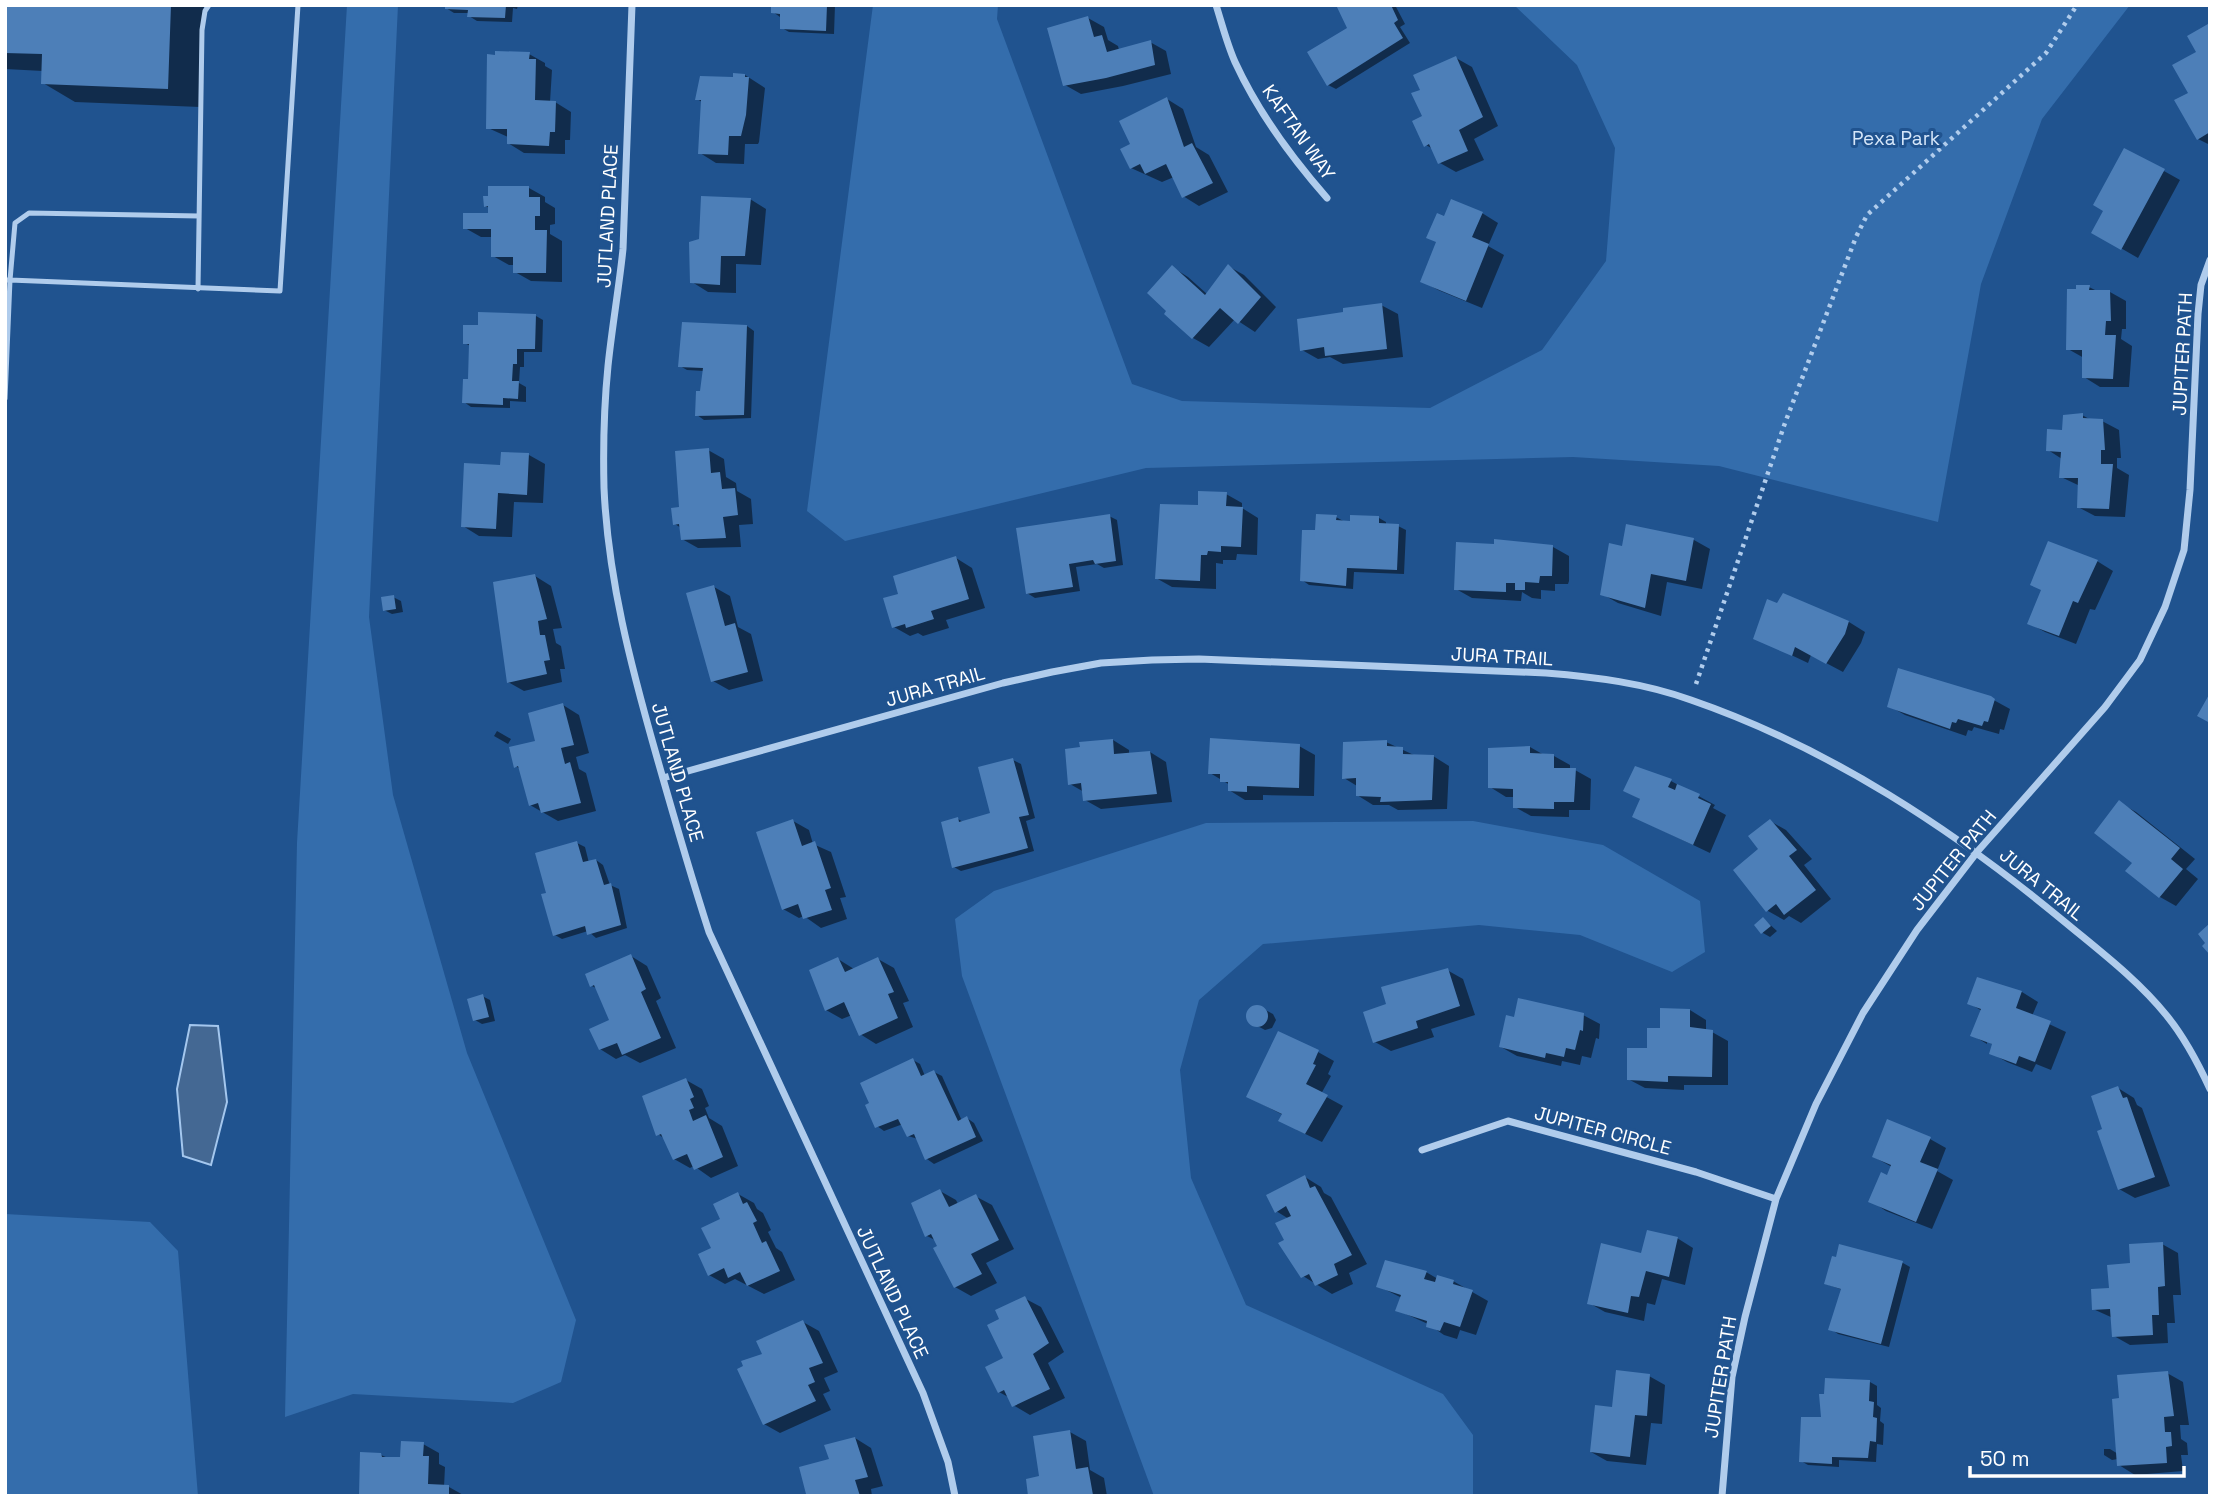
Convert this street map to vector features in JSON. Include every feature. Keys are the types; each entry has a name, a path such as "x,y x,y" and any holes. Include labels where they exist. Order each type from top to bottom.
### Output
{"street":[{"name":"JUTLAND PLACE","path":"632,5 622,249 605,396 604,488 609,548 618,604 631,664 709,932 923,1393 948,1462 955,1496"},
{"name":"KAFTAN WAY","path":"1216,5 1235,62 1261,111 1294,158 1327,198"},
{"name":"JUPITER PATH","path":"1722,1496 1732,1377 1745,1317 1776,1199 1815,1104 1863,1013 1917,930 1977,852 2105,707 2140,660 2165,607 2184,550 2190,491 2198,314 2201,285 2210,260"},
{"name":"JURA TRAIL","path":"663,778 1003,683 1101,663 1199,659 1546,673 1599,678 1656,689 1766,730 1835,764 1908,805 1977,852 2040,901 2143,989 2186,1043 2210,1089"},
{"name":"JUPITER CIRCLE","path":"1422,1150 1508,1121 1696,1171 1776,1199"}],"lane":[{"path":"198,289 202,30 205,10 209,5"},
{"path":"8,280 279,291 298,5"},
{"path":"5,399 8,280 15,223 29,213 199,216"}],"path":[{"path":"1691,700 1785,423 1856,237 1867,215 2046,53 2077,5"}],"green space":[{"path":"347,5 398,5 369,617 393,795 467,1053 576,1320 561,1382 513,1403 353,1394 285,1417 297,843"},
{"name":"Pexa Park","path":"873,5 998,5 997,19 1132,384 1182,401 1430,408 1542,350 1606,261 1615,148 1577,65 1514,5 2130,5 2042,119 1981,284 1938,522 1719,466 1573,457 1146,468 845,541 807,511"},
{"path":"1473,821 1603,845 1700,901 1705,952 1672,972 1580,935 1479,925 1263,944 1199,1000 1180,1070 1191,1178 1246,1305 1443,1394 1473,1435 1473,1496 1154,1496 962,976 955,919 994,891 1206,823"},
{"path":"5,1214 150,1222 178,1251 198,1496 5,1496"}],"shaded area":[{"path":"190,1025 218,1026 227,1102 211,1165 183,1156 177,1089"}],"building":[{"path":"5,5 171,5 168,89 41,84 42,54 5,53"},
{"path":"445,5 506,5 505,18 467,17 468,10 445,9"},
{"path":"771,5 827,5 826,31 780,29 780,14 771,13"},
{"path":"1336,5 1391,5 1398,20 1394,23 1403,38 1327,86 1307,52 1347,28"},
{"path":"1088,16 1094,37 1102,35 1107,52 1151,40 1155,65 1063,86 1047,28"},
{"path":"2208,24 2210,132 2197,140 2174,100 2188,93 2172,65 2196,52 2187,36"},
{"path":"495,51 530,52 529,59 536,59 535,100 556,101 555,132 550,132 549,146 507,144 507,129 486,129 487,54 495,55"},
{"path":"1456,56 1483,117 1459,130 1468,151 1438,164 1429,144 1424,147 1412,121 1422,116 1411,93 1420,90 1413,75"},
{"path":"733,73 749,77 746,115 741,136 729,136 728,155 698,154 701,100 695,100 700,76 733,77"},
{"path":"1167,97 1184,147 1192,143 1213,183 1182,198 1166,164 1145,174 1140,164 1130,169 1120,149 1130,144 1119,121"},
{"path":"2124,148 2165,169 2121,250 2091,233 2103,211 2093,205"},
{"path":"488,186 529,186 529,197 540,197 540,216 535,216 535,230 547,230 546,273 513,273 513,257 491,257 491,229 463,229 463,213 488,213 488,206 484,207 483,196 488,196"},
{"path":"701,196 751,198 745,256 721,256 720,285 690,283 689,242 699,239"},
{"path":"1451,199 1483,212 1472,237 1489,244 1466,301 1420,282 1436,242 1426,238 1437,213 1444,216"},
{"path":"1228,264 1261,297 1238,324 1220,308 1192,339 1164,314 1166,311 1147,293 1172,265 1205,295"},
{"path":"2076,285 2090,285 2089,290 2110,290 2111,321 2106,321 2105,335 2116,335 2113,379 2082,378 2082,350 2066,350 2067,289 2076,289"},
{"path":"1382,303 1387,349 1325,356 1324,347 1300,351 1297,319 1343,312 1343,308"},
{"path":"478,312 536,314 535,349 517,349 517,364 513,364 512,381 519,381 518,399 503,398 503,405 462,403 463,379 468,379 469,344 463,344 463,325 478,325"},
{"path":"682,322 747,325 744,415 695,416 696,391 700,391 703,368 678,367"},
{"path":"2083,413 2083,418 2103,419 2105,450 2101,450 2101,464 2113,464 2109,509 2077,508 2078,478 2059,478 2061,452 2046,451 2047,429 2062,430 2063,415"},
{"path":"709,448 711,473 720,472 722,489 735,488 738,515 723,517 726,538 681,540 679,524 673,525 671,508 679,507 675,451"},
{"path":"501,452 529,453 527,495 498,493 496,529 461,527 464,463 500,465"},
{"path":"1198,491 1227,492 1226,506 1243,507 1241,547 1221,546 1221,552 1208,551 1207,555 1201,555 1200,581 1155,579 1160,504 1198,505"},
{"path":"1110,514 1116,561 1095,564 1093,560 1069,564 1073,587 1026,594 1016,528"},
{"path":"1316,514 1337,515 1336,520 1350,521 1350,515 1379,516 1379,523 1399,524 1397,570 1347,568 1346,586 1300,581 1302,530 1315,530"},
{"path":"1626,524 1694,538 1686,581 1651,574 1645,608 1600,595 1609,543 1622,546"},
{"path":"1494,539 1553,545 1552,576 1540,576 1539,583 1525,582 1525,590 1515,590 1515,583 1506,583 1506,592 1454,590 1456,542 1494,544"},
{"path":"2048,541 2098,560 2078,603 2073,601 2059,636 2027,624 2041,590 2030,585"},
{"path":"956,556 969,599 931,611 934,619 906,628 905,624 892,628 883,598 898,594 893,576"},
{"path":"535,574 547,619 538,621 540,635 545,635 550,660 544,661 547,674 507,683 493,582"},
{"path":"714,585 725,626 735,623 748,672 711,682 686,593"},
{"path":"1783,593 1849,621 1845,634 1826,664 1795,647 1792,656 1753,639 1767,599 1777,603"},
{"path":"394,595 396,609 383,611 381,597"},
{"path":"1898,668 1991,696 1995,699 1988,722 1984,721 1982,726 1958,719 1956,723 1952,722 1950,729 1887,707"},
{"path":"2210,693 2210,723 2197,716"},
{"path":"563,703 574,745 561,748 565,764 570,762 581,803 541,813 538,803 529,806 518,766 514,768 509,747 535,741 528,713"},
{"path":"1210,738 1300,744 1299,788 1247,786 1247,792 1228,791 1228,782 1220,782 1220,774 1208,774"},
{"path":"1113,739 1114,754 1150,751 1157,794 1083,801 1081,783 1068,785 1065,749 1080,747 1079,742"},
{"path":"1387,740 1387,746 1403,747 1403,754 1434,755 1432,800 1380,802 1381,797 1356,796 1356,778 1342,779 1343,742"},
{"path":"1530,746 1530,753 1554,754 1554,768 1576,768 1574,802 1554,802 1554,809 1513,808 1513,789 1488,788 1488,748"},
{"path":"1013,758 1029,815 1019,817 1028,848 952,868 941,822 958,817 959,822 990,813 978,767"},
{"path":"1635,766 1672,779 1668,787 1675,790 1677,784 1700,794 1698,798 1711,804 1693,845 1632,817 1640,799 1623,791"},
{"path":"2119,800 2180,848 2171,859 2183,869 2159,898 2125,871 2132,863 2094,833"},
{"path":"793,819 802,846 815,841 831,888 825,890 832,910 803,919 798,904 782,910 756,832"},
{"path":"1770,819 1797,850 1789,856 1816,890 1784,915 1776,904 1766,912 1733,870 1758,849 1748,836"},
{"path":"577,841 583,862 596,859 604,885 611,883 621,925 587,935 585,926 553,936 541,894 546,893 535,853"},
{"path":"1763,917 1771,926 1761,934 1754,925"},
{"path":"2210,923 2210,955 2202,946 2205,943 2198,934"},
{"path":"631,954 646,989 641,992 661,1038 622,1055 617,1043 599,1050 589,1029 609,1020 594,985 590,987 585,974"},
{"path":"838,957 845,972 878,957 894,992 888,994 898,1018 859,1036 844,1002 825,1011 809,970"},
{"path":"1448,968 1460,1006 1416,1021 1418,1028 1373,1043 1363,1012 1386,1004 1381,987"},
{"path":"1977,977 2022,991 2016,1008 2051,1021 2035,1062 2019,1056 2016,1064 1989,1054 1992,1044 1970,1036 1981,1009 1967,1004"},
{"path":"483,994 489,1017 473,1021 467,999"},
{"path":"1518,998 1584,1013 1583,1031 1580,1030 1575,1050 1566,1048 1564,1057 1546,1053 1545,1058 1499,1047 1506,1015 1514,1017"},
{"path":"1257,1005 1265,1008 1268,1016 1265,1024 1257,1027 1249,1024 1246,1016 1249,1008"},
{"path":"1660,1008 1690,1009 1690,1027 1713,1030 1712,1077 1668,1076 1668,1082 1627,1080 1627,1048 1647,1048 1647,1028 1660,1028"},
{"path":"1278,1031 1319,1050 1313,1064 1316,1065 1306,1084 1328,1095 1305,1134 1278,1121 1282,1114 1246,1097"},
{"path":"913,1058 921,1076 934,1070 958,1121 967,1116 976,1137 925,1160 914,1134 907,1137 898,1119 875,1128 865,1105 869,1103 860,1083"},
{"path":"686,1078 694,1097 690,1099 694,1108 689,1110 693,1121 706,1115 723,1157 694,1170 687,1154 673,1160 661,1134 656,1136 642,1096"},
{"path":"2118,1086 2123,1098 2127,1097 2155,1177 2118,1190 2097,1131 2102,1129 2091,1096"},
{"path":"1887,1119 1931,1137 1920,1162 1938,1169 1916,1222 1868,1202 1881,1172 1887,1175 1891,1165 1872,1157"},
{"path":"1305,1175 1310,1188 1315,1186 1352,1255 1334,1264 1338,1275 1315,1286 1309,1274 1301,1278 1278,1243 1284,1240 1275,1223 1291,1216 1286,1206 1275,1213 1266,1195"},
{"path":"940,1189 949,1207 976,1194 999,1240 971,1254 982,1274 954,1288 933,1248 937,1246 931,1234 925,1237 911,1203"},
{"path":"738,1192 743,1204 747,1202 757,1221 753,1223 762,1243 766,1241 780,1271 747,1286 740,1272 728,1278 724,1268 708,1276 698,1254 711,1248 701,1228 720,1219 713,1204"},
{"path":"1647,1230 1678,1237 1669,1277 1646,1271 1639,1297 1631,1296 1628,1313 1587,1304 1601,1243 1641,1253"},
{"path":"2163,1242 2165,1286 2158,1287 2159,1315 2152,1315 2153,1335 2112,1337 2110,1309 2092,1310 2091,1289 2109,1288 2107,1265 2130,1263 2129,1244"},
{"path":"1839,1244 1903,1261 1881,1344 1828,1330 1841,1289 1824,1284 1832,1256 1836,1257"},
{"path":"1385,1260 1427,1271 1424,1279 1435,1282 1437,1275 1454,1280 1453,1284 1473,1290 1460,1327 1444,1322 1440,1331 1426,1327 1427,1321 1395,1311 1401,1295 1376,1287"},
{"path":"1025,1296 1049,1343 1033,1354 1050,1389 1012,1407 1004,1390 998,1393 985,1367 1003,1358 987,1325 999,1319 995,1310"},
{"path":"803,1320 823,1363 809,1368 815,1382 808,1385 816,1401 763,1425 737,1369 743,1366 741,1361 762,1354 756,1341"},
{"path":"1616,1370 1650,1374 1647,1416 1635,1415 1630,1457 1590,1452 1595,1405 1612,1407"},
{"path":"2168,1371 2174,1416 2164,1417 2165,1432 2171,1432 2172,1446 2166,1447 2167,1463 2117,1466 2112,1399 2119,1398 2117,1375"},
{"path":"1825,1378 1870,1380 1869,1401 1874,1402 1873,1417 1877,1418 1876,1442 1870,1441 1868,1458 1832,1457 1832,1464 1799,1462 1801,1417 1821,1417 1819,1394 1824,1394"},
{"path":"1070,1430 1076,1469 1088,1467 1093,1495 1028,1496 1026,1479 1039,1476 1033,1436"},
{"path":"855,1437 868,1477 855,1480 860,1496 806,1494 799,1467 829,1459 824,1445"},
{"path":"401,1441 424,1442 423,1456 429,1456 428,1484 449,1485 449,1496 359,1496 360,1452 381,1453 382,1457 400,1457"}]}
